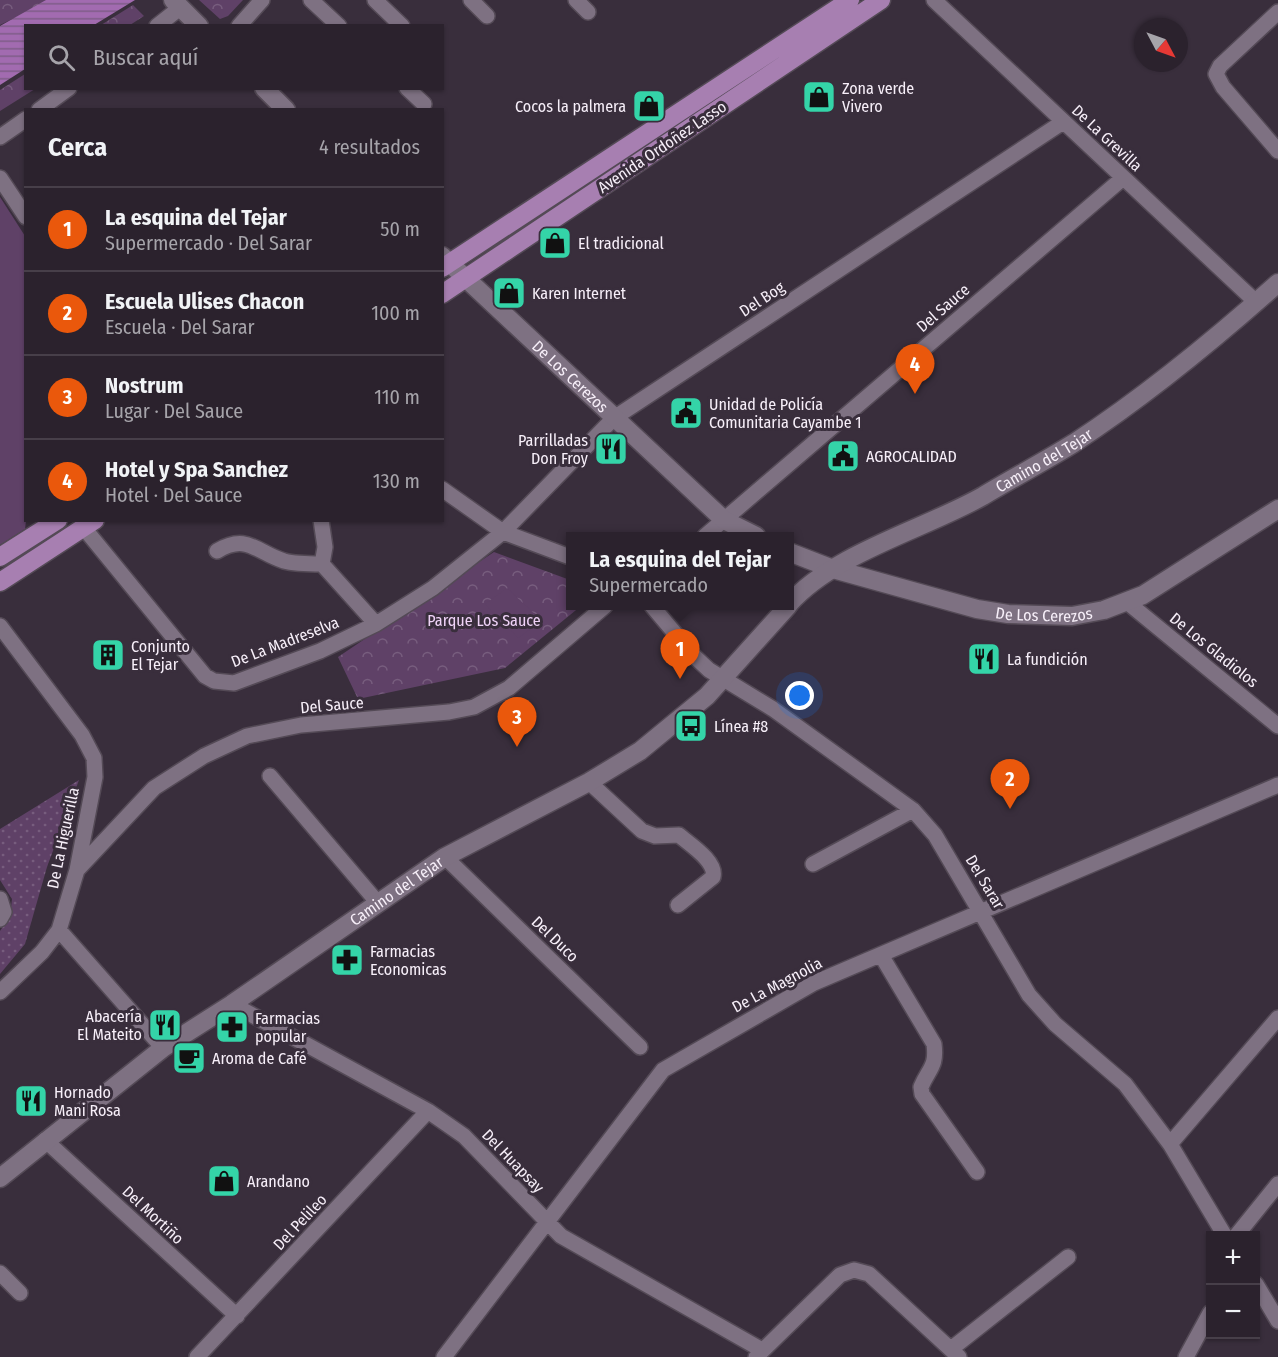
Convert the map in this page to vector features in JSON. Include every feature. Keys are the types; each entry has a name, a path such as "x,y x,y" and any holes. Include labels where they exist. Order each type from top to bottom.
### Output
{"main road":[{"name":"Avenida Ordoñez Lasso","path":"445,263 849,0"},
{"name":"Avenida Ordoñez Lasso","path":"444,293 881,0"},
{"path":"0,557 54,522"},
{"path":"0,582 90,524"}],"street":[{"path":"241,24 262,0"},
{"path":"311,0 337,24"},
{"path":"375,0 400,24"},
{"path":"471,0 487,16"},
{"path":"576,0 588,12"},
{"name":"De La Grevilla","path":"934,0 1256,302"},
{"path":"159,24 177,3 197,24"},
{"path":"1278,12 1220,66 1216,74 1223,87 1278,151"},
{"path":"42,108 66,90"},
{"path":"266,90 284,108"},
{"path":"409,90 424,104"},
{"path":"0,137 24,120"},
{"name":"Del Bog","path":"503,532 614,418 1063,122"},
{"path":"0,178 24,214"},
{"name":"Del Sauce","path":"711,532 1123,178"},
{"name":"De Los Cerezos","path":"445,263 466,278 724,520 747,532"},
{"name":"Camino del Tejar","path":"794,599 833,569 980,497 1074,442 1157,383 1278,283"},
{"path":"444,490 503,532 566,556"},
{"name":"De Los Cerezos","path":"794,554 833,569 942,601 1008,614 1072,616 1104,610 1143,595 1278,509"},
{"path":"321,522 325,547 322,564"},
{"name":"De La Madreselva","path":"90,524 205,676 214,681 234,683 320,651 375,624 433,588 503,532"},
{"path":"218,551 230,543 245,543 284,561 322,564 375,624"},
{"name":"De Los Gladiolos","path":"1127,602 1278,726"},
{"name":"Del Sauce","path":"77,870 154,788 204,756 247,736 301,725 449,712 474,707 509,688 599,610"},
{"name":"Del Sarar","path":"655,610 694,656 723,679 773,709 913,810 935,835 982,910 1029,995 1042,1011 1125,1084 1170,1144 1223,1231"},
{"name":"Camino del Tejar","path":"0,1178 163,1048 232,1004 445,857 590,782 640,751 676,723 723,679 785,610"},
{"name":"De La Higuerilla","path":"0,626 61,707 94,758 95,777 77,870 59,930"},
{"path":"270,776 378,903"},
{"path":"590,782 642,831 655,836 679,835 712,864 715,871 714,877 678,905"},
{"name":"De La Magnolia","path":"444,1357 663,1070 814,983 1278,785"},
{"path":"813,864 913,810"},
{"name":"Del Duco","path":"445,857 640,1047"},
{"path":"0,899 4,912 0,919"},
{"path":"0,992 42,952 59,930 163,1048"},
{"path":"881,955 934,1044 936,1057 932,1070 921,1086 922,1094 977,1172"},
{"name":"Del Huapsay","path":"232,1004 428,1110 464,1136 547,1222 580,1249 759,1354"},
{"path":"1170,1144 1278,1018"},
{"name":"Del Pelileo","path":"197,1357 428,1110"},
{"name":"Del Mortiño","path":"45,1140 237,1316"},
{"path":"1240,1231 1278,1184"},
{"path":"759,1354 840,1275 854,1270 869,1274 955,1353 1068,1257"},
{"path":"0,1274 20,1293"},
{"path":"1257,1285 1278,1321"},
{"path":"1186,1357 1206,1320"}],"green space":[{"path":"0,0 52,0 0,25"},
{"path":"199,0 243,0 228,16 220,19"},
{"path":"133,5 144,16 132,24 103,24"},
{"path":"24,75 24,90 33,90 0,111 0,90"},
{"path":"0,197 24,234 24,522 26,522 25,529 0,545"},
{"name":"Parque Los Sauce","path":"494,552 566,579 566,610 576,610 505,668 358,699 338,657"},
{"path":"507,588 542,621 518,638 485,604"},
{"path":"79,780 47,867 25,944 0,974 0,931 10,916 12,899 0,880 0,829"}],"shaded area":[{"path":"46,0 135,0 96,24 24,24 24,70 0,85 0,26"}],"place":[{"name":"Zona verde Vivero","path":"819,97"},
{"name":"Cocos la palmera","path":"649,106"},
{"name":"El tradicional","path":"555,243"},
{"name":"Karen Internet","path":"509,293"},
{"name":"Hotel y Spa Sanchez","path":"915,394"},
{"name":"Unidad de Policía Comunitaria Cayambe 1","path":"686,413"},
{"name":"Parrilladas Don Froy","path":"611,449"},
{"name":"AGROCALIDAD","path":"843,456"},
{"name":"Conjunto El Tejar","path":"108,655"},
{"name":"La fundición","path":"984,659"},
{"name":"La esquina del Tejar","path":"680,679"},
{"name":"Línea #8","path":"691,726"},
{"name":"Nostrum","path":"517,747"},
{"name":"Escuela Ulises Chacon","path":"1010,809"},
{"name":"Farmacias Economicas","path":"347,960"},
{"name":"Abacería El Mateito","path":"165,1025"},
{"name":"Farmacias popular","path":"232,1027"},
{"name":"Aroma de Café","path":"189,1058"},
{"name":"Hornado Mani Rosa","path":"31,1101"},
{"name":"Arandano","path":"224,1181"}]}
